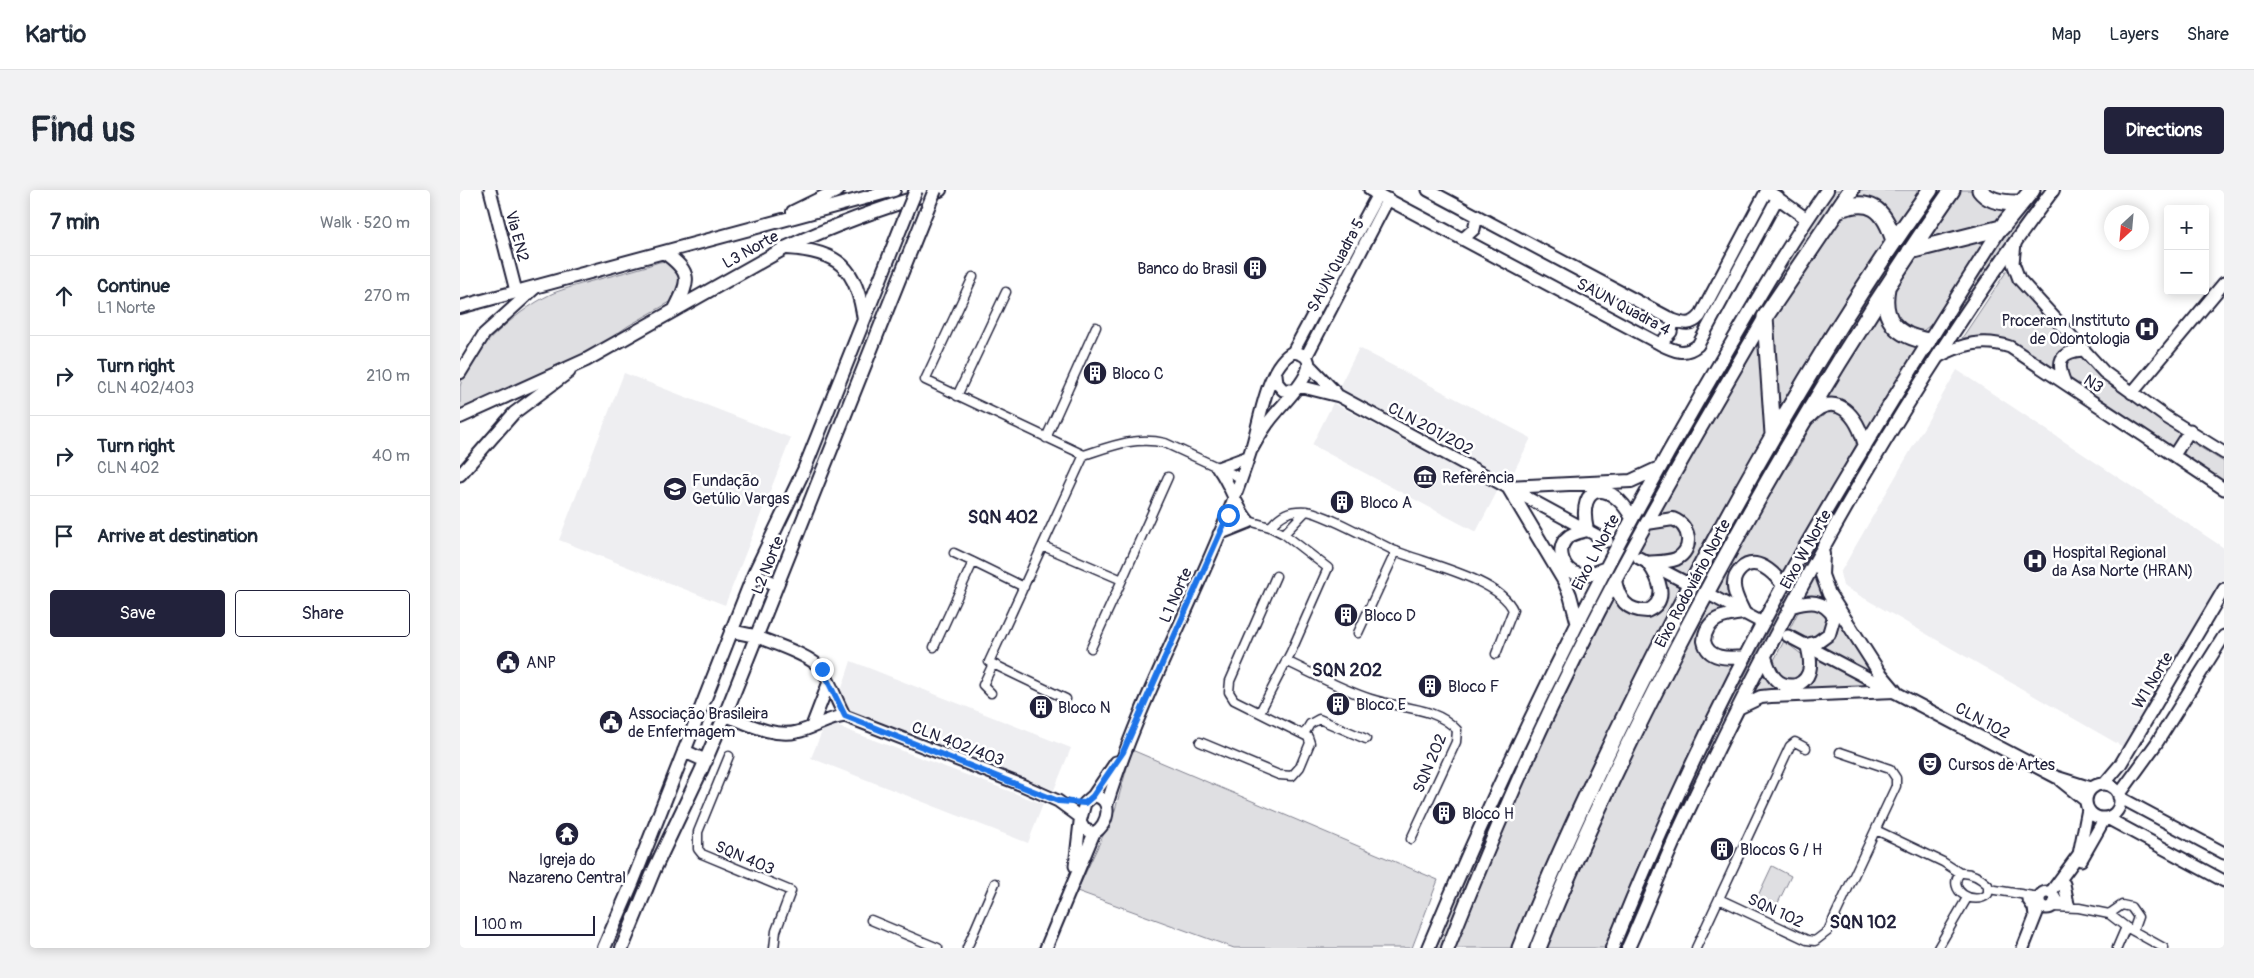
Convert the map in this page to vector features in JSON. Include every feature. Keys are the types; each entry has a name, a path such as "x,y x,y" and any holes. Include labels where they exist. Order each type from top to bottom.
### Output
{"highway":[{"path":"1773,434 1765,317 1851,190"},
{"name":"Eixo Rodoviário Norte","path":"1520,948 1592,781 1705,556 1773,434 1828,342 1930,190"},
{"name":"Eixo Rodoviário Norte","path":"1538,948 1594,817 1635,731 1715,574 1795,432 1887,284 1952,190"},
{"path":"1980,190 1988,198 1997,201 2020,197"},
{"path":"1910,251 2001,228 2032,190"},
{"path":"1837,210 1862,203 1877,210 1889,226 1894,241"},
{"path":"1887,284 1884,301 1888,316 1896,328 1907,335 1928,340"}],"main road":[{"path":"768,224 838,190"},
{"name":"L3 Norte","path":"460,308 516,291 894,190"},
{"name":"L2 Norte","path":"604,948 754,574 804,470 916,190"},
{"name":"L2 Norte","path":"622,948 660,856 706,762 935,190"},
{"name":"L3 Norte","path":"460,417 586,360 785,248 875,209 940,190"},
{"name":"Eixo L Norte","path":"1428,948 1504,772 1604,569 1659,468 1807,219 1827,190"},
{"name":"Eixo W Norte","path":"1628,948 1684,818 1765,657 1823,549 1937,357 2053,190"},
{"name":"Eixo W Norte","path":"1612,948 1664,827 1745,658 1783,585 1928,340 2020,197"},
{"path":"785,248 818,251 839,260 854,279 859,293 864,323"},
{"path":"665,252 687,274 685,291 675,309"},
{"name":"Eixo L Norte","path":"1448,948 1524,765 1615,581 1765,317"},
{"path":"1795,432 1814,411 1822,406 1839,406 1857,421 1865,446"},
{"path":"1577,621 1564,581 1508,487 1631,481 1646,476 1659,468"},
{"path":"1604,569 1591,574 1577,574 1564,563 1561,553 1563,543 1571,535 1587,530 1585,504 1591,495 1597,492 1605,491 1616,495 1632,518"},
{"path":"1644,561 1674,560 1686,548 1689,536 1683,525 1673,518 1647,523"},
{"path":"1823,549 1822,575 1829,594 1879,672 1895,691"},
{"path":"1615,581 1621,600 1626,605 1641,611 1653,608 1660,598 1661,585 1644,561"},
{"path":"1745,658 1723,658 1709,651 1704,642 1709,627 1716,618 1744,613 1734,587 1735,578 1742,568 1749,564 1760,565 1771,571 1783,585"},
{"path":"754,574 777,584"},
{"path":"1765,657 1772,676 1778,682 1790,686 1797,685 1806,678 1811,667 1807,645 1818,642 1829,634 1834,617 1825,605 1820,603 1812,601 1792,606"},
{"path":"731,631 755,636"},
{"path":"1740,707 1761,697 1895,691"},
{"path":"684,751 706,762"}],"street":[{"name":"Via EN2","path":"490,190 516,291"},
{"name":"SAUN Quadra 4","path":"1428,190 1673,320 1691,323 1700,316 1767,190"},
{"path":"1767,190 1807,219"},
{"name":"SAUN Quadra 4","path":"1379,194 1660,344 1679,352 1687,352 1698,345 1778,198"},
{"name":"SAUN Quadra 5","path":"1293,352 1379,194"},
{"name":"SAUN Quadra 5","path":"1307,361 1379,194"},
{"path":"1463,239 1474,229 1477,216"},
{"name":"N3","path":"2015,243 2013,263 2019,279 2104,372 2166,417 2190,430 2224,453"},
{"path":"973,277 925,380 1084,455 1120,443 1141,439 1152,440 1165,443 1241,478"},
{"path":"2132,393 2224,283"},
{"name":"L3 Norte","path":"460,373 484,334 536,287"},
{"path":"958,396 1006,292"},
{"path":"1660,344 1671,332 1673,320"},
{"path":"1046,438 1096,326"},
{"name":"N3","path":"1937,357 1966,344 1996,342 2010,347 2224,489"},
{"path":"2066,384 2059,364 2067,353 2083,350"},
{"path":"1293,352 1307,361 1304,380 1297,388 1283,390 1277,382 1276,374 1287,355 1293,352"},
{"name":"L3 Norte","path":"460,475 514,413 586,360"},
{"name":"CLN 201/202","path":"1307,361 1339,396"},
{"name":"L1 Norte","path":"1107,804 1123,752 1228,515 1250,453 1263,403 1276,374"},
{"name":"CLN 201/202","path":"1297,388 1339,396 1607,541"},
{"name":"L1 Norte","path":"1250,453 1266,426 1297,388"},
{"path":"2174,455 2190,430"},
{"path":"1218,468 1250,453"},
{"path":"1066,699 989,662 1084,455"},
{"path":"1218,468 1240,510 1249,522"},
{"path":"1091,648 1168,477"},
{"path":"1270,527 1278,517 1288,512 1306,511 1396,551 1433,562 1480,583 1506,598 1513,610 1513,615 1496,654"},
{"path":"1284,534 1306,511"},
{"path":"1228,515 1270,527 1284,534 1328,568 1286,662 1260,712"},
{"path":"1219,534 1249,522"},
{"path":"1043,546 1122,580"},
{"path":"1358,633 1396,551"},
{"path":"954,553 1024,586"},
{"path":"1644,561 1683,581"},
{"path":"934,647 973,562"},
{"path":"1200,742 1279,775 1292,776 1300,767 1310,743 1304,734 1234,700 1228,687 1276,576"},
{"name":"W1 Norte","path":"2104,784 2120,765 2224,589"},
{"path":"1712,596 1756,620"},
{"path":"725,715 772,732 785,734 797,732 830,718 845,716 829,682 818,665 755,636"},
{"name":"CLN 102","path":"1788,636 2056,777 2091,788"},
{"path":"2023,948 2045,901 2064,884 2084,856 2106,818 2119,808 2119,796 2132,779 2224,636"},
{"name":"SQN 202","path":"1286,662 1372,700 1424,710 1440,717 1457,730 1456,742 1411,839"},
{"path":"991,693 983,686 993,664"},
{"path":"812,726 829,682"},
{"name":"CLN 402/403","path":"845,716 1058,801 1080,819"},
{"path":"1304,734 1310,724 1319,719 1366,739"},
{"path":"1696,948 1790,746 1795,742 1806,748"},
{"name":"L1 Norte","path":"1089,799 1123,752"},
{"name":"SQN 102","path":"1719,899 1807,940 1815,941 1822,938 1833,923 1896,786 1895,773 1890,769 1840,752"},
{"name":"SQN 403","path":"729,756 698,832 698,849 702,854 792,891 776,931 774,948"},
{"path":"2120,765 2132,779 2141,809"},
{"name":"CLN 102","path":"2056,777 2086,805"},
{"path":"2029,937 2045,901 2079,854 2086,805 2091,788 2104,784 2114,788 2119,796 2141,809 2224,853"},
{"path":"1046,948 1074,876 1094,833 1105,820 1107,804 1103,799 1089,799 1080,819 1074,876"},
{"name":"CLN 402/403","path":"1058,801 1089,799"},
{"path":"2086,805 2092,815 2106,818 2224,881"},
{"path":"1080,819 1084,829 1094,833"},
{"path":"1876,830 1943,862 1960,873 1968,873 1979,877 1988,885 1989,889"},
{"path":"1960,873 1955,879 1956,884 1960,893 1966,898 1980,898 1985,896 1989,889"},
{"path":"967,948 995,883"},
{"path":"2064,884 2068,904"},
{"path":"1989,889 2109,914 2130,929 2162,947"},
{"path":"2009,893 2068,904 2079,908"},
{"path":"1938,948 1966,898"},
{"path":"2109,914 2122,905 2131,907 2138,917 2117,948"},
{"path":"871,920 924,946 938,948"}],"shaded area":[{"path":"1834,190 1846,190 1657,492 1443,948 1436,948 1475,854 1560,667 1682,437 1815,215"},
{"path":"1856,190 1922,190 1896,227 1853,201"},
{"path":"1959,190 1972,190 1986,204 2006,209 1933,323 1920,333 1900,327 1891,300 1903,273"},
{"path":"2034,191 2042,195 1818,550 1624,948 1618,948 1670,827 1713,736 1804,562 1909,384"},
{"path":"1852,210 1873,212 1886,235 1883,246 1729,499 1686,578 1664,566 1692,536 1657,516 1745,360 1841,217"},
{"path":"667,261 678,267 683,279 672,301 628,326 598,347 547,375 460,414 460,387 464,374 484,345 513,318 543,298 556,292"},
{"path":"2008,269 2017,285 2076,349 2056,372 2000,338 1983,336 1962,338"},
{"path":"1881,306 1886,324 1894,334 1925,341 1866,437 1857,414 1818,406"},
{"path":"1359,348 1531,438 1510,479 1338,389"},
{"path":"2081,356 2112,387 2181,433 2170,449 2067,380 2062,364 2069,357"},
{"name":"Hospital Regional da Asa Norte (HRAN)","path":"1957,370 2224,548 2224,584 2125,748 1843,586 1840,573"},
{"name":"Fundação Getúlio Vargas","path":"624,373 791,438 725,605 559,540"},
{"path":"1333,403 1498,490 1476,532 1312,445"},
{"path":"1827,413 1840,415 1849,422 1855,432 1856,445 1780,580 1770,567 1734,573 1739,606 1713,592 1775,478 1790,464 1812,424"},
{"path":"2193,443 2224,462 2224,484 2185,456 2184,450 2187,445"},
{"path":"1670,522 1686,533 1679,553 1655,557 1639,552 1653,528"},
{"path":"1818,568 1878,680 1817,647 1836,637 1838,624 1834,611 1799,603"},
{"path":"1659,574 1682,587 1601,749 1514,948 1453,948 1532,761 1615,596 1629,612 1638,614 1652,613"},
{"path":"1708,601 1732,612 1725,612 1703,643 1738,661 1611,948 1546,948 1634,747"},
{"path":"1807,606 1826,611 1830,629 1808,641 1788,632 1798,612"},
{"path":"1784,641 1805,657 1805,677 1785,683 1772,664"},
{"path":"1813,656 1874,688 1748,701 1766,666 1793,690"},
{"path":"851,661 1071,748 1054,790 853,711 838,700"},
{"path":"826,722 1043,804 1028,843 811,758"},
{"path":"1132,750 1438,880 1412,948 1234,948 1077,891 1115,810"},
{"path":"1772,866 1791,876 1776,907 1757,898"}],"place":[{"name":"Banco do Brasil","path":"1255,268"},
{"name":"Proceram Instituto de Odontologia","path":"2147,329"},
{"name":"Bloco C","path":"1095,373"},
{"name":"Referência","path":"1425,477"},
{"name":"Fundação Getúlio Vargas","path":"675,489"},
{"name":"Bloco A","path":"1342,502"},
{"name":"Hospital Regional da Asa Norte (HRAN)","path":"2035,561"},
{"name":"Bloco D","path":"1346,615"},
{"name":"ANP","path":"508,662"},
{"name":"Bloco F","path":"1430,686"},
{"name":"Bloco E","path":"1338,704"},
{"name":"Bloco N","path":"1041,707"},
{"name":"Associação Brasileira de Enfermagem","path":"611,722"},
{"name":"Cursos de Artes","path":"1930,764"},
{"name":"Bloco H","path":"1444,813"},
{"name":"Igreja do Nazareno Central","path":"567,834"},
{"name":"Blocos G / H","path":"1722,849"}],"district":[{"name":"SQN 402","path":"1003,517"},
{"name":"SQN 202","path":"1347,670"},
{"name":"SQN 102","path":"1863,922"}],"route":[{"path":"822,669 834,697 845,716 1022,785 1058,801 1085,803 1093,796 1123,752 1228,515"}]}
